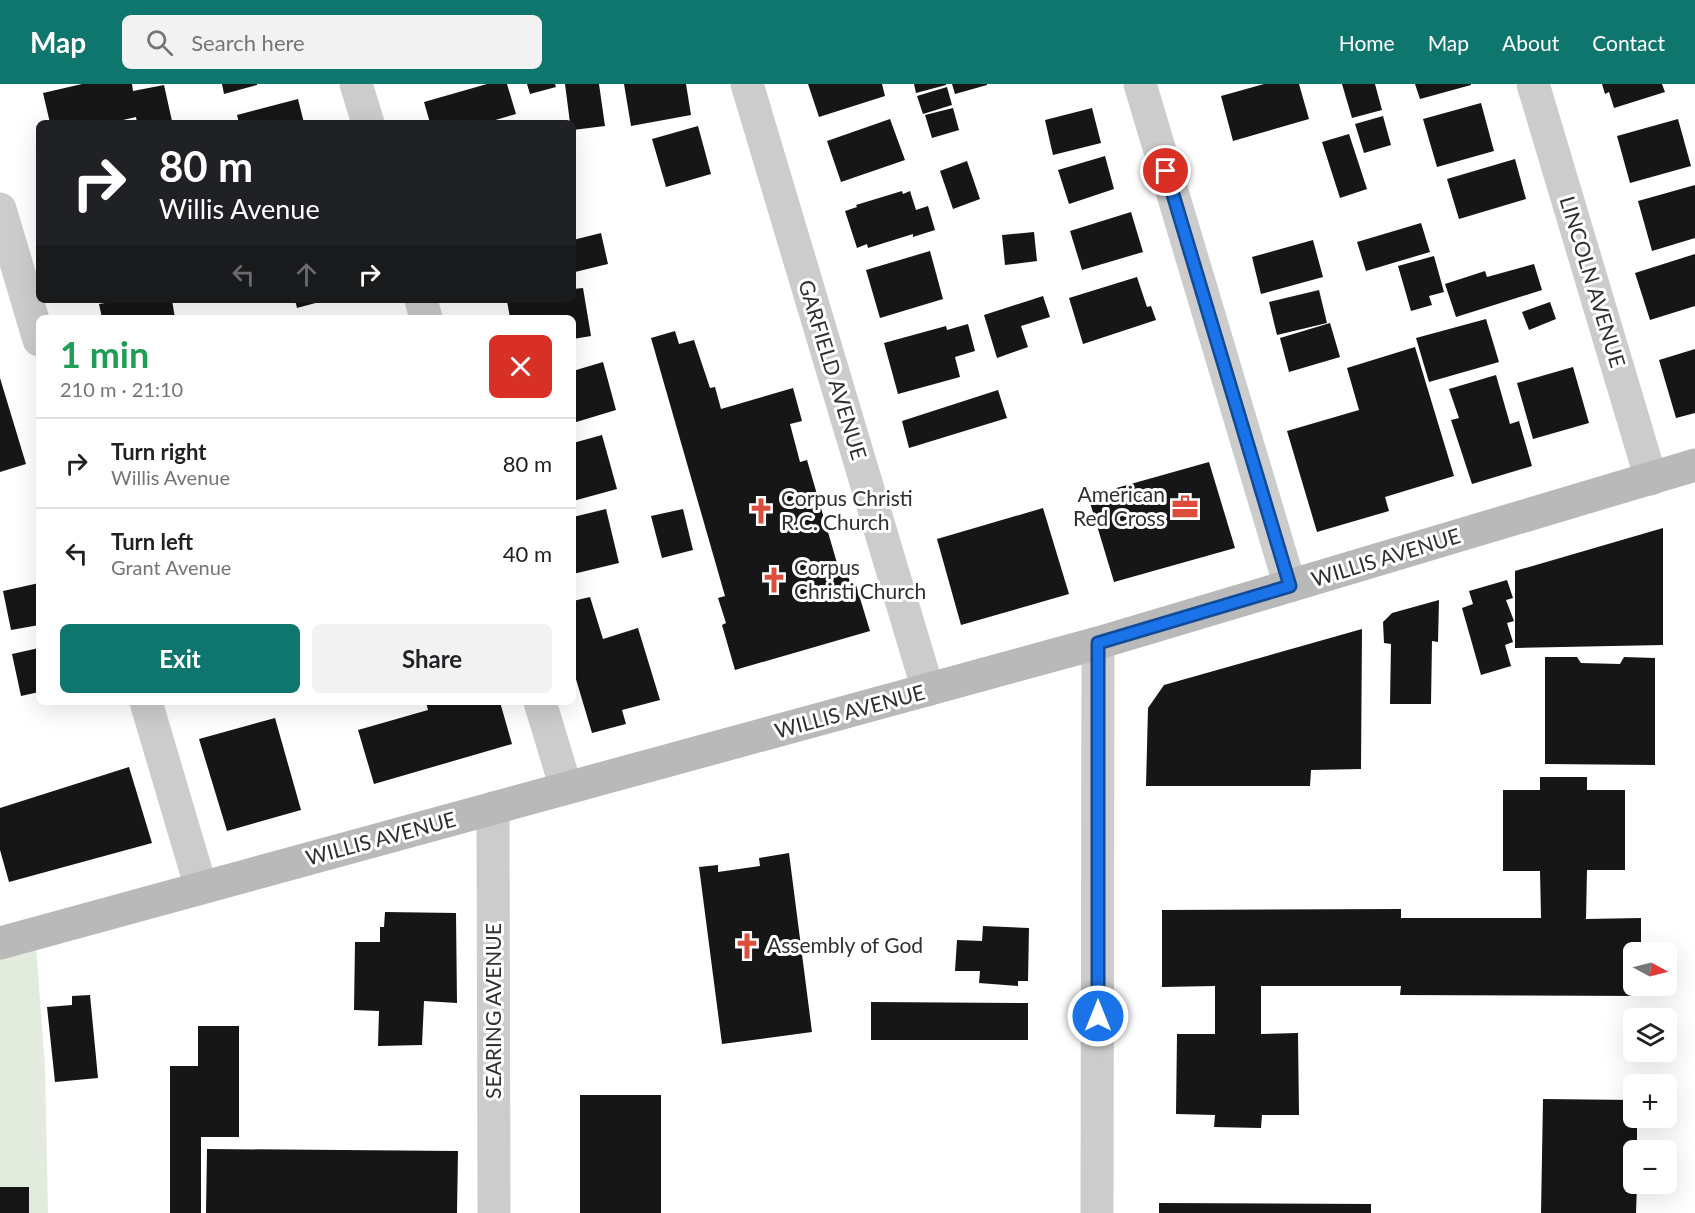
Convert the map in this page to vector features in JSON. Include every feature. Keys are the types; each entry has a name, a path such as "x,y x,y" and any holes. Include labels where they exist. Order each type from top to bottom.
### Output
{"main road":[{"name":"WILLIS AVENUE","path":"0,943 1098,643 1695,465"}],"street":[{"path":"356,84 367,120"},
{"name":"GARFIELD AVENUE","path":"747,84 928,690"},
{"path":"1140,84 1290,586"},
{"name":"LINCOLN AVENUE","path":"1533,84 1651,479"},
{"path":"0,209 12,296 36,335"},
{"path":"1097,1213 1098,643"},
{"path":"147,705 201,888"},
{"path":"541,705 566,788"},
{"name":"SEARING AVENUE","path":"493,808 494,1213"}],"shaded area":[{"path":"35,934 45,1067 48,1213 0,1213 0,943"}],"building":[{"path":"82,84 132,84 133,91 164,85 172,120 136,120 136,117 123,120 49,120 43,93"},
{"path":"222,84 257,84 257,85 224,94"},
{"path":"487,84 507,84 516,114 495,120 429,120 424,102"},
{"path":"527,84 555,84 556,87 530,94"},
{"path":"565,84 599,84 605,126 576,130 576,120 570,120"},
{"path":"624,84 686,84 691,115 631,126"},
{"path":"808,84 882,84 885,96 819,117"},
{"path":"914,84 946,84 946,85 916,93"},
{"path":"952,84 987,84 987,85 955,94"},
{"path":"1264,84 1299,84 1309,119 1233,141 1221,96"},
{"path":"1342,84 1375,84 1382,110 1352,118"},
{"path":"1415,84 1471,84 1471,85 1420,99"},
{"path":"1602,84 1662,84 1665,92 1614,108 1609,92 1605,94"},
{"path":"947,87 952,105 923,114 917,96"},
{"path":"298,99 303,120 238,120 237,115"},
{"path":"1481,103 1494,151 1437,167 1423,119"},
{"path":"953,108 959,130 932,138 925,115"},
{"path":"1092,108 1101,143 1053,155 1045,120"},
{"path":"1383,116 1391,145 1364,153 1355,124"},
{"path":"890,119 905,160 841,182 827,141"},
{"path":"1678,119 1691,166 1630,183 1617,136"},
{"path":"698,126 711,174 666,187 652,139"},
{"path":"1349,134 1367,189 1340,198 1322,142"},
{"path":"1105,156 1114,189 1069,204 1058,170"},
{"path":"1515,159 1526,199 1459,219 1447,179"},
{"path":"967,161 980,199 953,209 940,171"},
{"path":"1695,185 1695,238 1652,251 1638,201"},
{"path":"902,191 903,194 910,191 916,210 928,206 935,230 913,237 913,234 868,248 867,244 857,248 845,211 857,207 856,205"},
{"path":"1131,212 1143,252 1082,270 1070,231"},
{"path":"1421,223 1430,252 1366,271 1357,242"},
{"path":"1034,232 1037,261 1005,265 1002,235"},
{"path":"601,233 608,264 576,272 576,239"},
{"path":"1313,240 1323,277 1261,294 1252,257"},
{"path":"930,251 943,299 880,318 866,270"},
{"path":"1695,254 1695,306 1650,320 1635,273"},
{"path":"1434,256 1444,292 1429,296 1432,305 1411,311 1398,266"},
{"path":"1534,264 1542,290 1456,317 1445,284 1485,271 1487,277"},
{"path":"1137,277 1147,307 1151,306 1156,320 1083,344 1069,298"},
{"path":"583,288 591,336 576,338 576,315 509,315 507,303 576,303 576,289"},
{"path":"1319,290 1327,323 1277,335 1269,302"},
{"path":"1043,296 1050,317 1021,326 1028,347 997,358 984,315"},
{"path":"1550,302 1556,319 1529,330 1522,312"},
{"path":"172,303 174,315 101,315 99,304"},
{"path":"296,303 316,303 297,308"},
{"path":"1486,319 1499,362 1429,382 1416,338"},
{"path":"1330,323 1340,357 1289,372 1280,338"},
{"path":"968,324 975,351 955,357 960,377 898,394 884,343 946,326 947,330"},
{"name":"Corpus Christi R.C. Church","path":"675,331 679,344 694,340 710,388 715,387 721,409 793,388 802,421 790,424 800,462 807,460 837,563 844,561 851,586 856,585 870,631 735,670 722,625 726,623 718,598 725,596 651,338"},
{"path":"1415,347 1454,476 1385,497 1389,511 1317,532 1287,431 1359,410 1347,368"},
{"path":"1695,349 1695,413 1676,418 1659,360"},
{"path":"603,362 616,410 576,422 576,370"},
{"path":"1573,367 1589,423 1533,439 1517,383"},
{"path":"1496,375 1510,424 1519,421 1532,466 1472,484 1451,420 1459,418 1449,389"},
{"path":"0,378 26,464 0,472"},
{"path":"998,390 1007,418 909,448 902,421"},
{"path":"602,435 617,489 576,500 576,442"},
{"path":"1209,462 1235,548 1114,582 1088,496"},
{"path":"1043,508 1069,594 961,625 937,539"},
{"path":"606,509 619,563 576,573 576,516"},
{"path":"683,509 693,550 662,558 651,516"},
{"path":"1663,528 1663,645 1515,648 1515,571"},
{"path":"1507,580 1513,598 1506,600 1514,621 1507,623 1513,642 1505,645 1511,666 1481,675 1462,608 1473,604 1469,591"},
{"path":"36,584 36,626 11,630 3,591"},
{"path":"590,597 603,639 638,628 660,700 622,710 626,724 592,733 576,679 576,600"},
{"path":"1439,600 1438,642 1432,641 1431,704 1390,704 1391,644 1384,643 1383,622 1392,613"},
{"path":"1362,629 1361,769 1311,770 1310,786 1146,786 1148,708 1164,685"},
{"path":"36,649 36,693 21,696 12,654"},
{"path":"1545,657 1577,657 1581,663 1620,664 1624,657 1655,658 1655,765 1545,764"},
{"path":"427,705 501,705 512,744 374,784 358,730 428,710"},
{"path":"275,718 301,810 227,831 199,739"},
{"path":"129,767 152,843 9,882 0,850 0,808"},
{"path":"1540,777 1587,777 1587,790 1625,790 1625,870 1587,870 1586,919 1641,918 1641,942 1623,942 1623,996 1400,995 1401,986 1261,986 1261,1034 1298,1033 1299,1115 1262,1115 1261,1128 1214,1127 1215,1115 1176,1114 1177,1034 1215,1034 1215,986 1162,987 1162,910 1401,909 1401,918 1541,918 1540,871 1503,871 1503,790 1540,790"},
{"path":"789,853 812,1032 722,1044 699,867 718,865 718,872 760,866 759,858"},
{"path":"385,912 456,913 457,1003 424,1001 422,1045 378,1046 379,1011 354,1010 355,942 380,942 380,927 384,927"},
{"path":"983,926 1029,928 1028,981 1018,981 1018,986 979,983 980,971 955,971 957,940 982,941"},
{"path":"90,995 98,1078 55,1082 47,1007 72,1005 72,996"},
{"path":"871,1002 1028,1003 1028,1040 871,1040"},
{"path":"198,1026 239,1026 239,1137 201,1137 201,1213 170,1213 170,1066 198,1066"},
{"path":"580,1095 661,1095 661,1213 580,1213"},
{"path":"1543,1099 1623,1100 1623,1128 1637,1128 1637,1140 1623,1140 1623,1194 1637,1194 1636,1213 1541,1213"},
{"path":"207,1149 458,1151 457,1213 206,1213"},
{"path":"0,1187 29,1187 29,1213 0,1213"},
{"path":"1159,1203 1371,1204 1371,1213 1159,1213"}],"place":[{"name":"American Red Cross","path":"1185,507"},
{"name":"Corpus Christi R.C. Church","path":"761,511"},
{"name":"Corpus Christi Church","path":"774,580"},
{"name":"Assembly of God","path":"747,946"}],"route":[{"path":"1098,1016 1098,643 1290,586 1166,171"}]}
